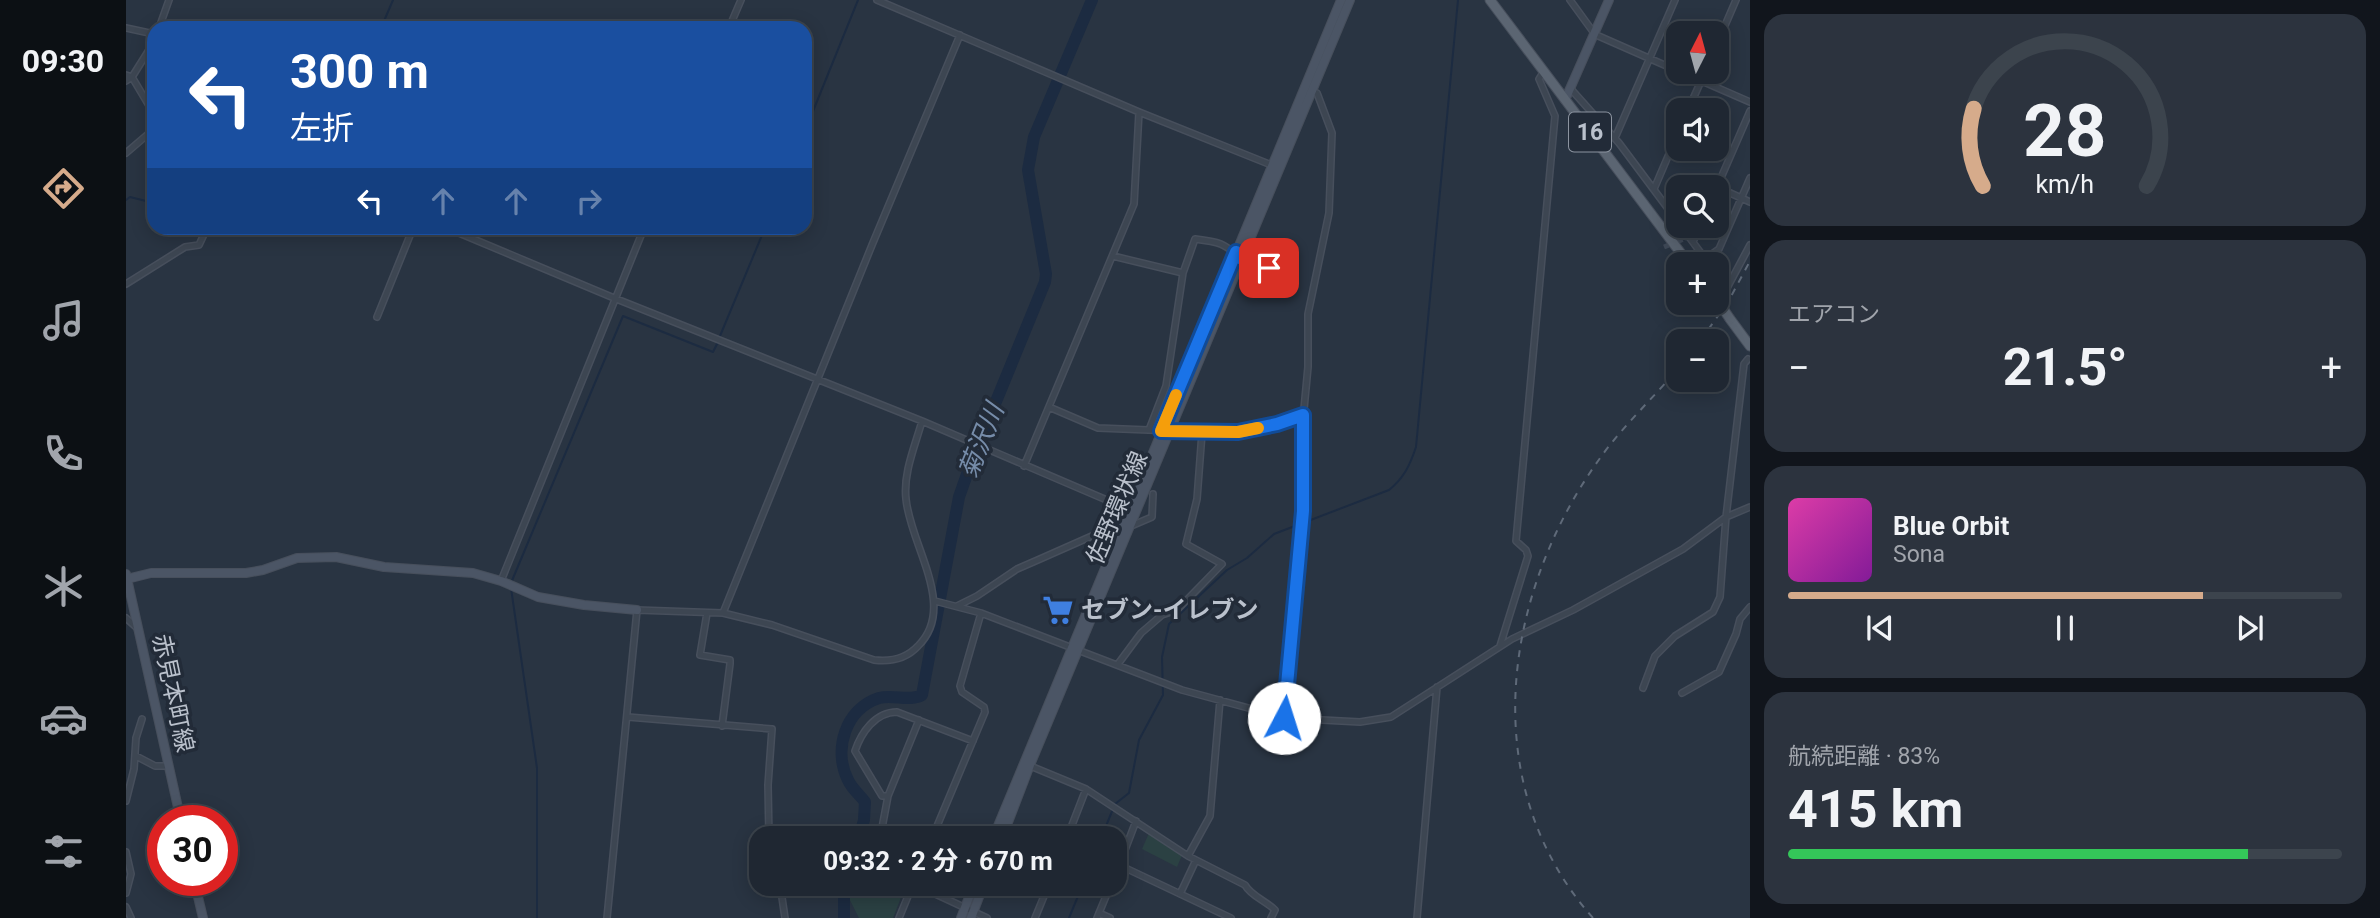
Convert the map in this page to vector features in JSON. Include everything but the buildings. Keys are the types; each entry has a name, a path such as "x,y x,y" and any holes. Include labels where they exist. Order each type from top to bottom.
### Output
{"main road":[{"name":"佐野環状線","path":"1308,90 1341,0"},
{"name":"佐野環状線","path":"999,826 1075,648 1121,527 1132,511 1308,90 1350,0"},
{"name":"16","path":"1490,0 1680,252"},
{"path":"1565,100 1609,0"},
{"path":"1727,315 1750,346"},
{"name":"佐野環状線","path":"1075,648 1131,526 1132,511"},
{"path":"127,576 151,573 246,573 297,558 336,557 406,570 464,572 501,580 538,597 637,610"},
{"name":"赤見本町線","path":"127,576 178,805"},
{"name":"佐野環状線","path":"1006,826 1027,764"},
{"path":"198,896 203,918"},
{"path":"961,918 970,912 978,896"}],"street":[{"path":"159,0 169,2 162,21"},
{"path":"732,21 741,0"},
{"path":"877,0 1139,112 1276,166"},
{"path":"1570,0 1594,34 1666,65"},
{"path":"1615,138 1675,0"},
{"path":"1727,21 1736,0"},
{"path":"126,28 147,32"},
{"path":"723,613 960,35"},
{"path":"147,51 128,78 147,104"},
{"path":"1500,647 1528,556 1526,550 1516,541 1555,117 1539,79 1544,71"},
{"path":"1708,84 1750,102"},
{"path":"1570,88 1615,138 1666,206"},
{"path":"1284,718 1303,511 1303,415 1308,367 1308,314 1329,213 1331,168 1332,133 1328,119 1317,93 1308,90"},
{"path":"1722,175 1750,111"},
{"path":"1024,466 1134,204 1139,112"},
{"path":"126,153 147,135"},
{"path":"1654,189 1666,161"},
{"path":"1716,252 1750,178"},
{"path":"1729,192 1750,202"},
{"path":"126,284 185,247 199,245 204,235"},
{"path":"377,317 410,235"},
{"path":"464,235 922,421 1132,511"},
{"path":"501,580 641,235"},
{"path":"1149,430 1166,386 1183,273 1195,239 1215,241 1273,270"},
{"path":"1689,239 1699,252"},
{"path":"1729,284 1750,244"},
{"path":"1113,256 1183,273"},
{"path":"1643,688 1656,656 1675,636 1713,612 1723,587 1726,517 1744,364 1748,359"},
{"path":"1049,407 1098,428 1202,433 1238,432 1277,424 1303,415"},
{"path":"607,918 637,610 723,613 772,625 874,660 887,661 903,657 920,644 932,624 935,601 905,500 908,467 922,421"},
{"path":"1118,664 1141,633 1162,615 1177,610 1222,564 1185,544 1199,489 1202,433"},
{"path":"957,607 1017,569 1110,528 1131,526 1152,517 1153,494"},
{"path":"935,601 981,612 1161,683 1284,718 1360,722 1379,720 1391,717 1500,647 1683,549 1726,517 1750,508"},
{"path":"1682,693 1718,673 1740,619 1750,607"},
{"path":"937,826 986,709 962,692 960,686 981,612"},
{"path":"707,613 700,655 730,660 722,726"},
{"path":"126,618 139,629"},
{"path":"1417,918 1437,687"},
{"path":"1188,856 1210,816 1220,700"},
{"path":"888,796 882,796 855,751 860,736 877,719 891,712 973,741"},
{"path":"628,717 772,730 768,785 769,826"},
{"path":"126,801 136,756 136,738 142,719"},
{"path":"882,826 888,796 919,720"},
{"path":"136,756 155,766 169,766"},
{"path":"1027,764 1086,789 1188,856 1245,885 1275,910 1271,918"},
{"path":"1072,826 1086,789"},
{"path":"1127,844 1136,821"},
{"path":"126,852 131,874 126,893"},
{"path":"1180,894 1196,860"},
{"path":"1127,869 1231,918"},
{"path":"782,896 785,918"},
{"path":"899,918 909,896"},
{"path":"938,896 987,918"},
{"path":"1035,918 1044,896"},
{"path":"1106,896 1098,915 1110,918"},
{"path":"126,907 130,916 139,918"}],"green space":[{"path":"1149,833 1182,855 1177,867 1142,849"},
{"path":"848,896 902,896 893,918 859,918"}],"waterway":[{"path":"384,21 393,0"},
{"path":"812,114 858,0"},
{"name":"菊沢川","path":"862,826 865,802 850,783 844,768 842,744 845,732 850,721 867,703 884,697 912,698 922,695 959,497 1045,282 1046,274 1028,170 1034,137 1092,0"},
{"path":"1115,804 1129,793 1139,740 1163,695 1162,657 1169,624 1227,570 1247,558 1274,534 1389,490 1403,476 1411,460 1416,447 1458,0"},
{"path":"126,200 130,197 147,201"},
{"path":"720,336 762,235"},
{"path":"511,583 623,316 713,352 718,342"},
{"path":"511,588 537,768 537,918"},
{"path":"1106,826 1113,809"},
{"name":"菊沢川","path":"844,896 844,918"},
{"path":"1069,918 1078,896"}],"tunnel":[{"path":"1664,247 1686,238"}],"railway":[{"path":"1709,329 1728,302 1750,261"},
{"path":"1593,918 1556,866 1531,810 1518,751 1516,691 1523,630 1540,571 1565,514 1607,449 1666,382"}],"slow traffic":[{"path":"1176,395 1161,431 1238,432 1258,428"}],"place":[{"name":"セブン-イレブン","path":"1058,610"}],"route":[{"path":"1269,268 1242,259 1236,252 1161,431 1238,432 1277,424 1303,415 1303,511 1284,718"}]}
